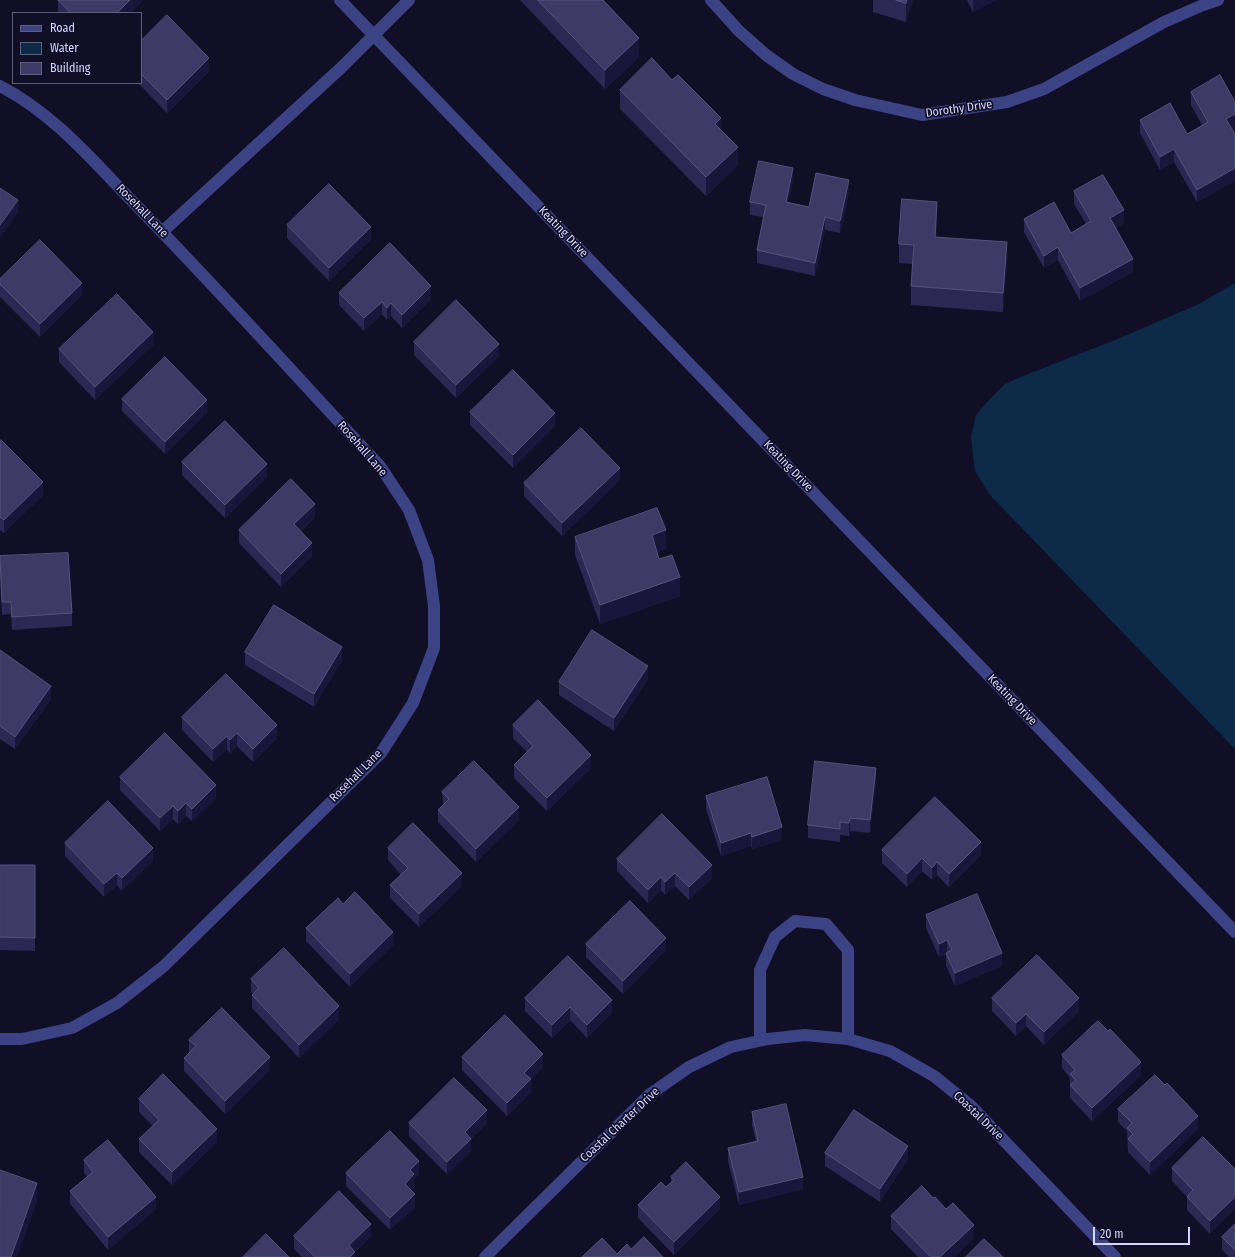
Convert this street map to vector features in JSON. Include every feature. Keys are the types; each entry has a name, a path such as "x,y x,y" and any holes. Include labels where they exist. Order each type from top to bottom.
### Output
{"street":[{"name":"Keating Drive","path":"340,0 1235,932"},
{"path":"162,232 336,73 409,0"},
{"name":"Dorothy Drive","path":"711,0 766,55 793,74 823,89 855,100 922,115 1007,102 1044,89 1164,22 1218,0"},
{"name":"Rosehall Lane","path":"0,86 16,94 58,125 162,232 380,466 409,510 428,560 434,606 434,648 413,703 381,752 164,966 118,1004 72,1028 22,1039 0,1039"},
{"path":"760,1040 760,970 774,937 795,921 826,924 848,950 848,1039"},
{"name":"Coastal Drive","path":"805,1035 848,1039 890,1051 934,1076 971,1106 1115,1257"},
{"name":"Coastal Charter Drive","path":"485,1257 649,1095 689,1067 731,1047 760,1040 805,1035"}],"water":[{"path":"1235,283 1235,749 990,495 975,471 971,437 976,415 1005,384 1120,338 1199,304"}],"building":[{"path":"58,0 130,0 118,12 70,12"},
{"path":"538,0 603,0 639,38 605,70"},
{"path":"896,0 907,0 906,3"},
{"path":"167,15 209,58 167,100 142,75 142,40"},
{"path":"652,58 672,80 678,75 721,118 715,124 738,147 706,177 620,90"},
{"path":"1220,75 1235,102 1235,114 1226,119 1235,134 1235,168 1197,190 1174,149 1160,157 1140,120 1170,103 1187,134 1198,128 1208,122 1191,92"},
{"path":"759,161 793,168 786,202 809,207 816,173 849,180 840,221 825,217 815,263 757,250 766,205 750,202"},
{"path":"1103,175 1124,210 1110,218 1133,259 1080,288 1058,247 1044,256 1024,219 1054,202 1071,233 1091,221 1074,191"},
{"path":"329,184 371,227 329,268 287,225"},
{"path":"0,188 18,200 0,225"},
{"path":"902,199 937,202 935,237 1007,242 1003,293 911,286 914,245 899,244"},
{"path":"40,240 82,283 40,324 0,284 0,279"},
{"path":"390,243 431,286 402,315 391,303 387,308 382,302 364,318 339,293"},
{"path":"117,294 153,332 95,387 59,349"},
{"path":"456,300 499,344 456,385 414,342"},
{"path":"165,357 207,400 165,442 122,399"},
{"path":"513,370 555,413 513,455 470,412"},
{"path":"225,421 267,464 225,505 182,462"},
{"path":"581,428 620,468 562,523 524,483"},
{"path":"1,440 43,482 4,520 0,517"},
{"path":"291,479 315,504 294,524 312,543 281,574 239,530"},
{"path":"657,508 666,530 652,535 659,559 672,555 680,577 600,605 575,537"},
{"path":"68,553 72,613 12,617 11,602 2,602 0,556"},
{"path":"274,605 342,647 314,694 245,652"},
{"path":"592,630 648,666 614,718 559,682"},
{"path":"0,650 51,686 15,737 0,726"},
{"path":"226,674 277,725 253,749 237,733 230,740 227,736 213,749 182,717"},
{"path":"538,700 591,755 547,798 514,765 533,746 513,725"},
{"path":"165,733 216,785 192,809 186,803 178,811 173,806 160,818 120,777"},
{"path":"474,761 519,807 476,849 438,810 449,799 442,792"},
{"path":"815,761 876,768 870,820 850,818 849,823 840,822 840,829 808,825"},
{"path":"767,777 782,827 752,837 751,833 721,843 706,796"},
{"path":"935,797 981,842 949,874 937,862 932,868 922,858 907,874 882,850"},
{"path":"108,801 153,848 122,878 117,873 104,884 65,843"},
{"path":"662,814 712,865 689,887 675,873 665,882 661,877 648,890 617,859"},
{"path":"413,823 462,873 419,914 390,885 408,868 388,848"},
{"path":"0,865 35,865 35,938 0,937"},
{"path":"355,892 393,932 350,974 306,928 338,898 343,904"},
{"path":"977,894 1002,953 955,973 946,953 952,950 947,940 939,944 926,915"},
{"path":"630,901 666,938 623,981 586,944"},
{"path":"284,948 339,1006 299,1045 252,995 259,988 251,979"},
{"path":"1037,955 1079,998 1044,1032 1026,1014 1016,1023 992,998"},
{"path":"568,956 612,1000 587,1025 570,1007 552,1025 525,998"},
{"path":"222,1008 270,1057 225,1101 184,1058 196,1046 189,1040"},
{"path":"505,1015 543,1054 524,1073 531,1079 507,1103 462,1057"},
{"path":"1098,1021 1108,1031 1110,1029 1141,1062 1092,1108 1070,1085 1076,1080 1070,1074 1075,1070 1062,1055"},
{"path":"163,1074 217,1129 172,1172 139,1139 159,1120 139,1099"},
{"path":"1155,1075 1165,1085 1167,1083 1198,1116 1150,1162 1128,1139 1133,1134 1127,1128 1132,1123 1118,1109"},
{"path":"454,1078 487,1110 465,1132 471,1139 447,1162 409,1123"},
{"path":"786,1104 803,1177 739,1192 728,1148 758,1141 752,1112"},
{"path":"854,1110 908,1146 880,1189 825,1153"},
{"path":"390,1131 419,1161 410,1170 414,1174 405,1184 415,1194 390,1218 346,1173"},
{"path":"1203,1137 1235,1169 1235,1197 1210,1221 1187,1197 1193,1190 1172,1168"},
{"path":"108,1140 156,1197 108,1237 70,1191 93,1172 84,1160"},
{"path":"686,1162 720,1197 674,1242 638,1205 661,1182 666,1187 674,1180 671,1177"},
{"path":"0,1170 37,1183 11,1257 0,1257"},
{"path":"922,1186 946,1209 953,1203 974,1225 940,1257 931,1257 891,1216"},
{"path":"339,1191 371,1224 349,1245 355,1252 350,1257 315,1257 294,1236"},
{"path":"1235,1224 1235,1250 1222,1237"},
{"path":"266,1234 289,1257 243,1257"},
{"path":"644,1237 663,1257 582,1257 602,1238 617,1254 627,1244 631,1249"},
{"path":"984,1239 1003,1257 966,1257"}]}
